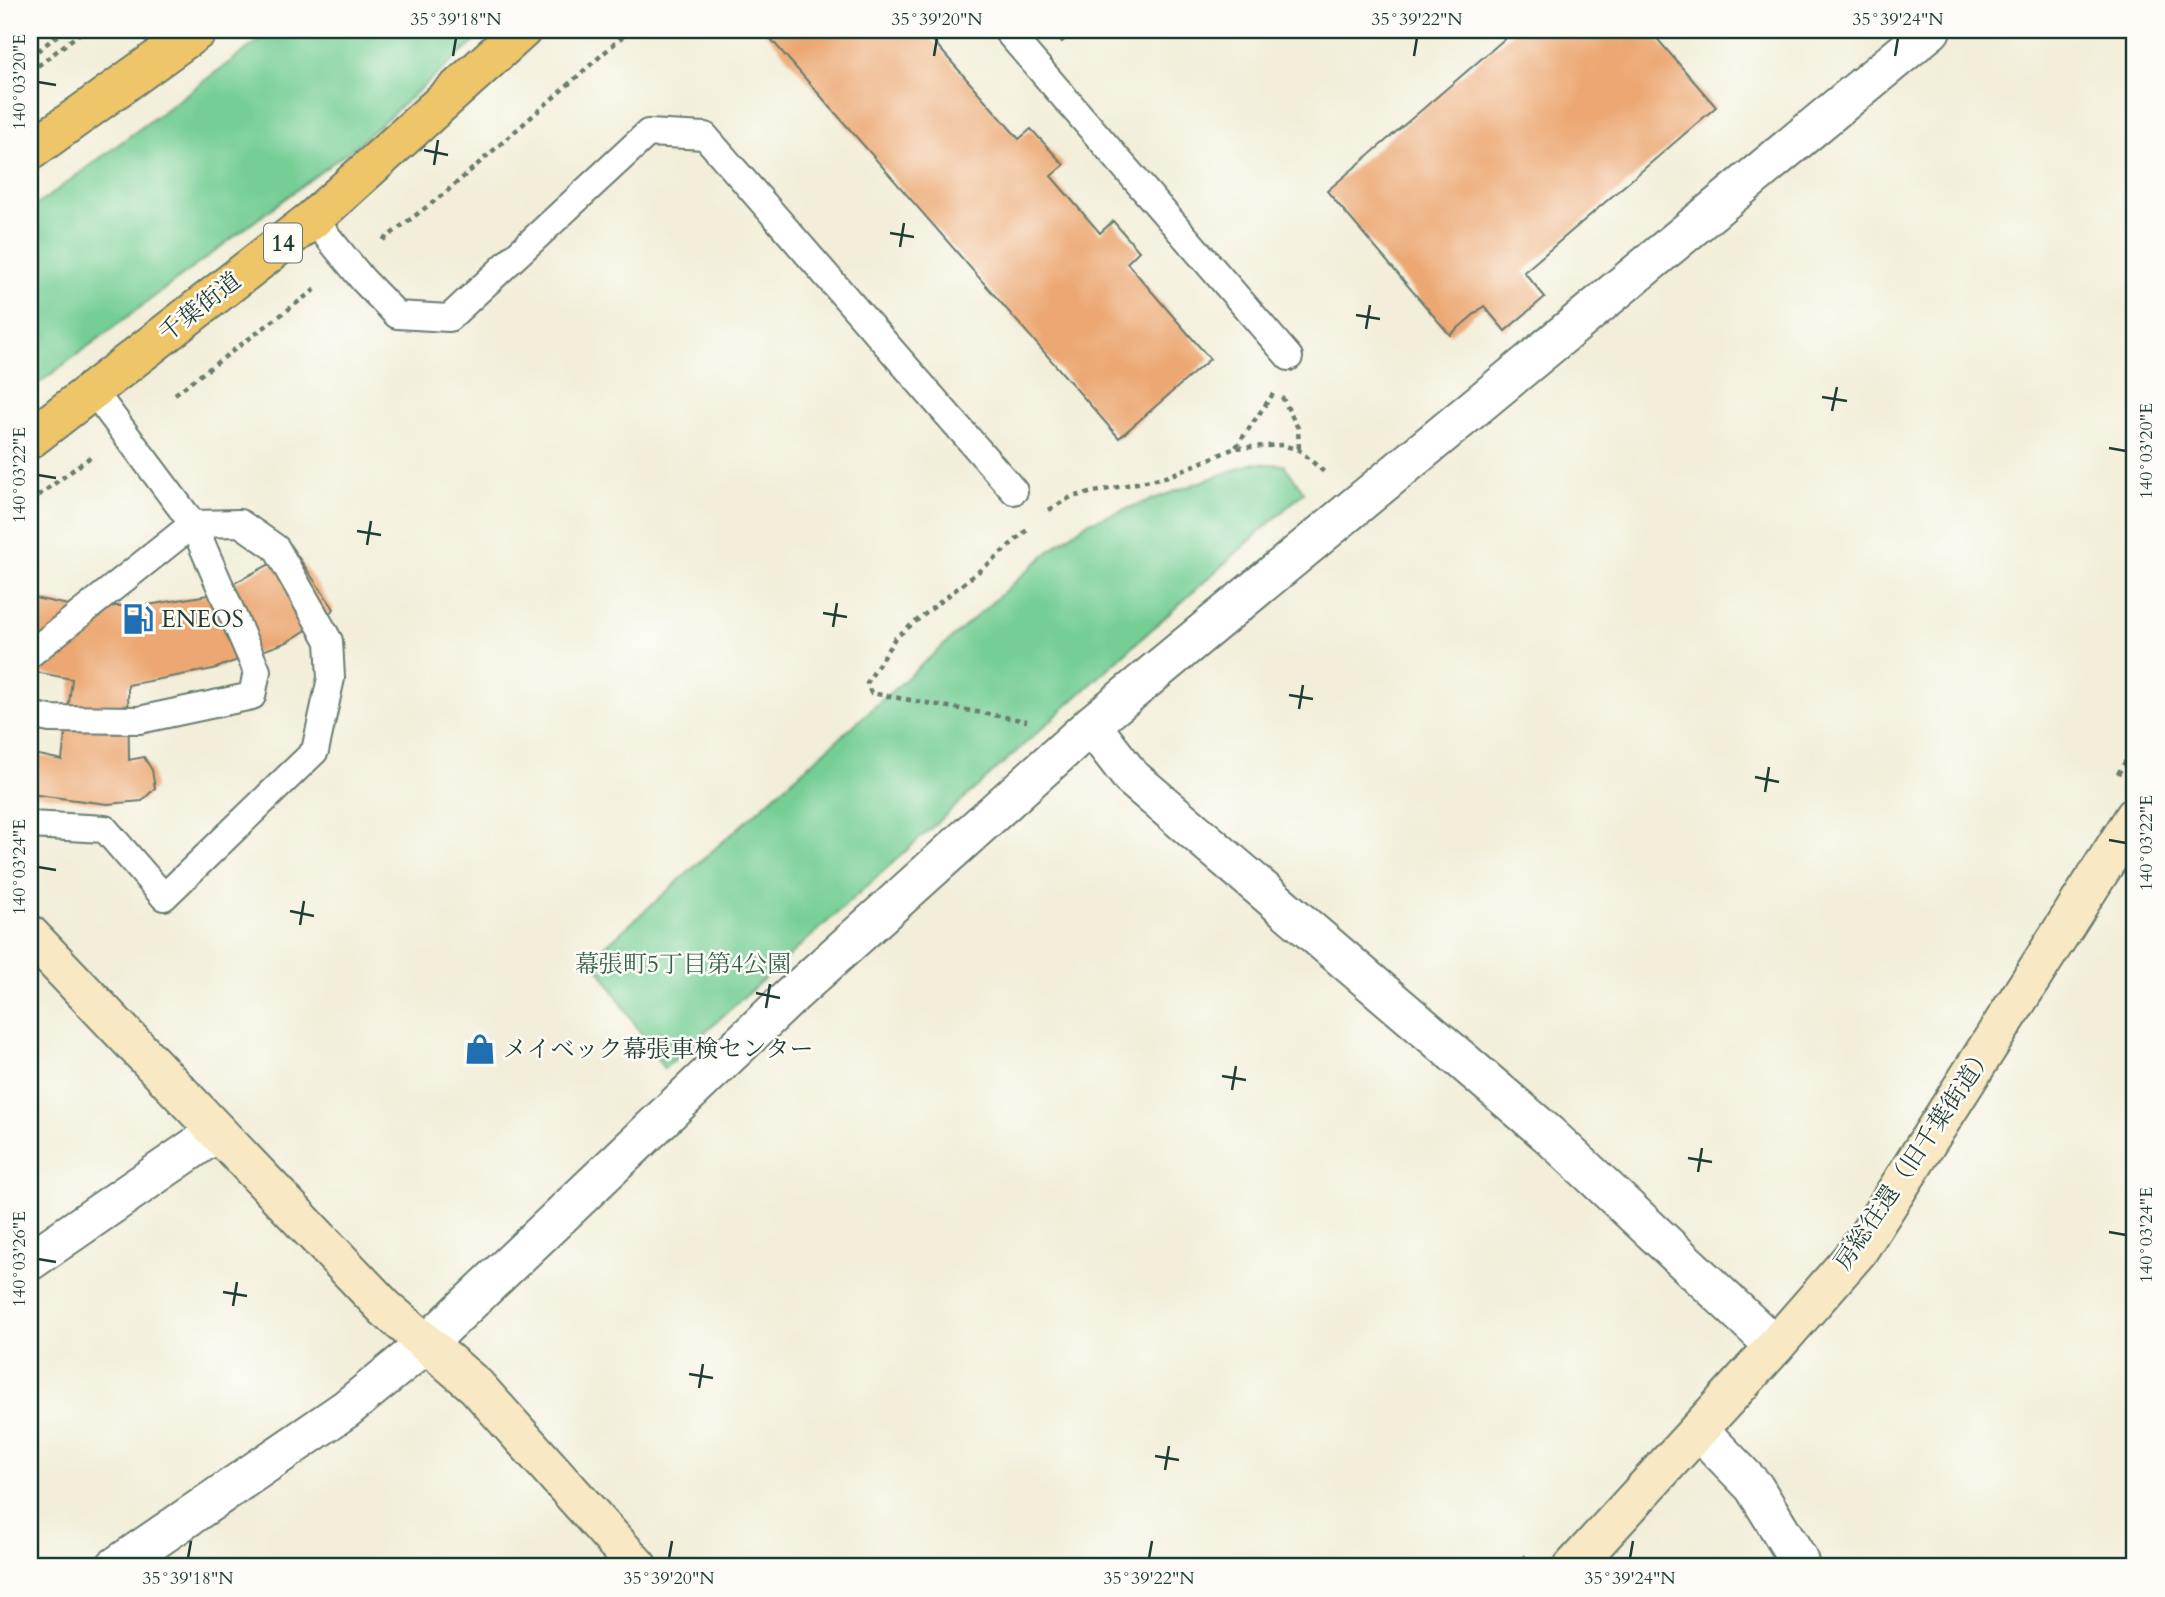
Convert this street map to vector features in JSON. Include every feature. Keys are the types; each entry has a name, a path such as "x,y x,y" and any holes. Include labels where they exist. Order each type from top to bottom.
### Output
{"highway":[{"path":"30,152 198,30"},
{"name":"千葉街道","path":"30,439 94,392 313,219 522,30"}],"street":[{"path":"115,1567 346,1409 426,1344 792,995 1091,725 1923,32"},
{"path":"1091,725 1130,777 1548,1134 1775,1346"},
{"name":"房総往還（旧千葉街道）","path":"1573,1567 1858,1251 2135,816"},
{"path":"30,935 385,1308 475,1386 638,1567"},
{"path":"30,1261 217,1132"},
{"path":"1699,1430 1754,1487 1801,1567"}],"lane":[{"path":"1006,30 1289,357"},
{"path":"313,219 363,280 397,315 449,318 648,133 705,136 1014,491"},
{"path":"30,715 50,719 139,720 252,696 257,671 193,524 94,392"},
{"path":"30,654 193,524 240,523 276,548 329,641 331,678 315,751 164,897 105,829 30,825"}],"path":[{"path":"30,57 64,30"},
{"path":"30,72 84,30"},
{"path":"373,248 445,193 630,30"},
{"path":"176,394 326,281"},
{"path":"1235,448 1278,387 1298,428 1299,450"},
{"path":"1044,514 1071,497 1169,475 1235,448 1282,445 1299,450 1334,480"},
{"path":"30,502 94,454"},
{"path":"1029,527 993,560 895,638 867,684 871,693 1036,723"}],"green space":[{"path":"273,30 488,30 359,143 30,390 30,210"},
{"name":"幕張町5丁目第4公園","path":"1253,463 1284,465 1304,492 664,1069 592,958 1053,548 1087,523"}],"building":[{"path":"763,30 934,30 928,35 1019,139 1031,129 1064,165 1051,176 1100,233 1113,221 1139,251 1127,263 1210,359 1119,438"},
{"path":"1052,30 1076,30 1062,42"},
{"path":"1515,30 1658,30 1653,34 1716,107 1524,272 1545,297 1505,331 1484,306 1450,335 1327,191"},
{"path":"294,551 334,609 324,619 287,642 213,669 128,685 129,760 144,757 152,770 155,788 142,801 107,804 30,794 30,753 62,760 72,679 30,671 30,597 73,606 142,606 214,594"}],"place":[{"name":"ENEOS","path":"138,619"},
{"name":"メイベック幕張車検センター","path":"480,1049"}]}
